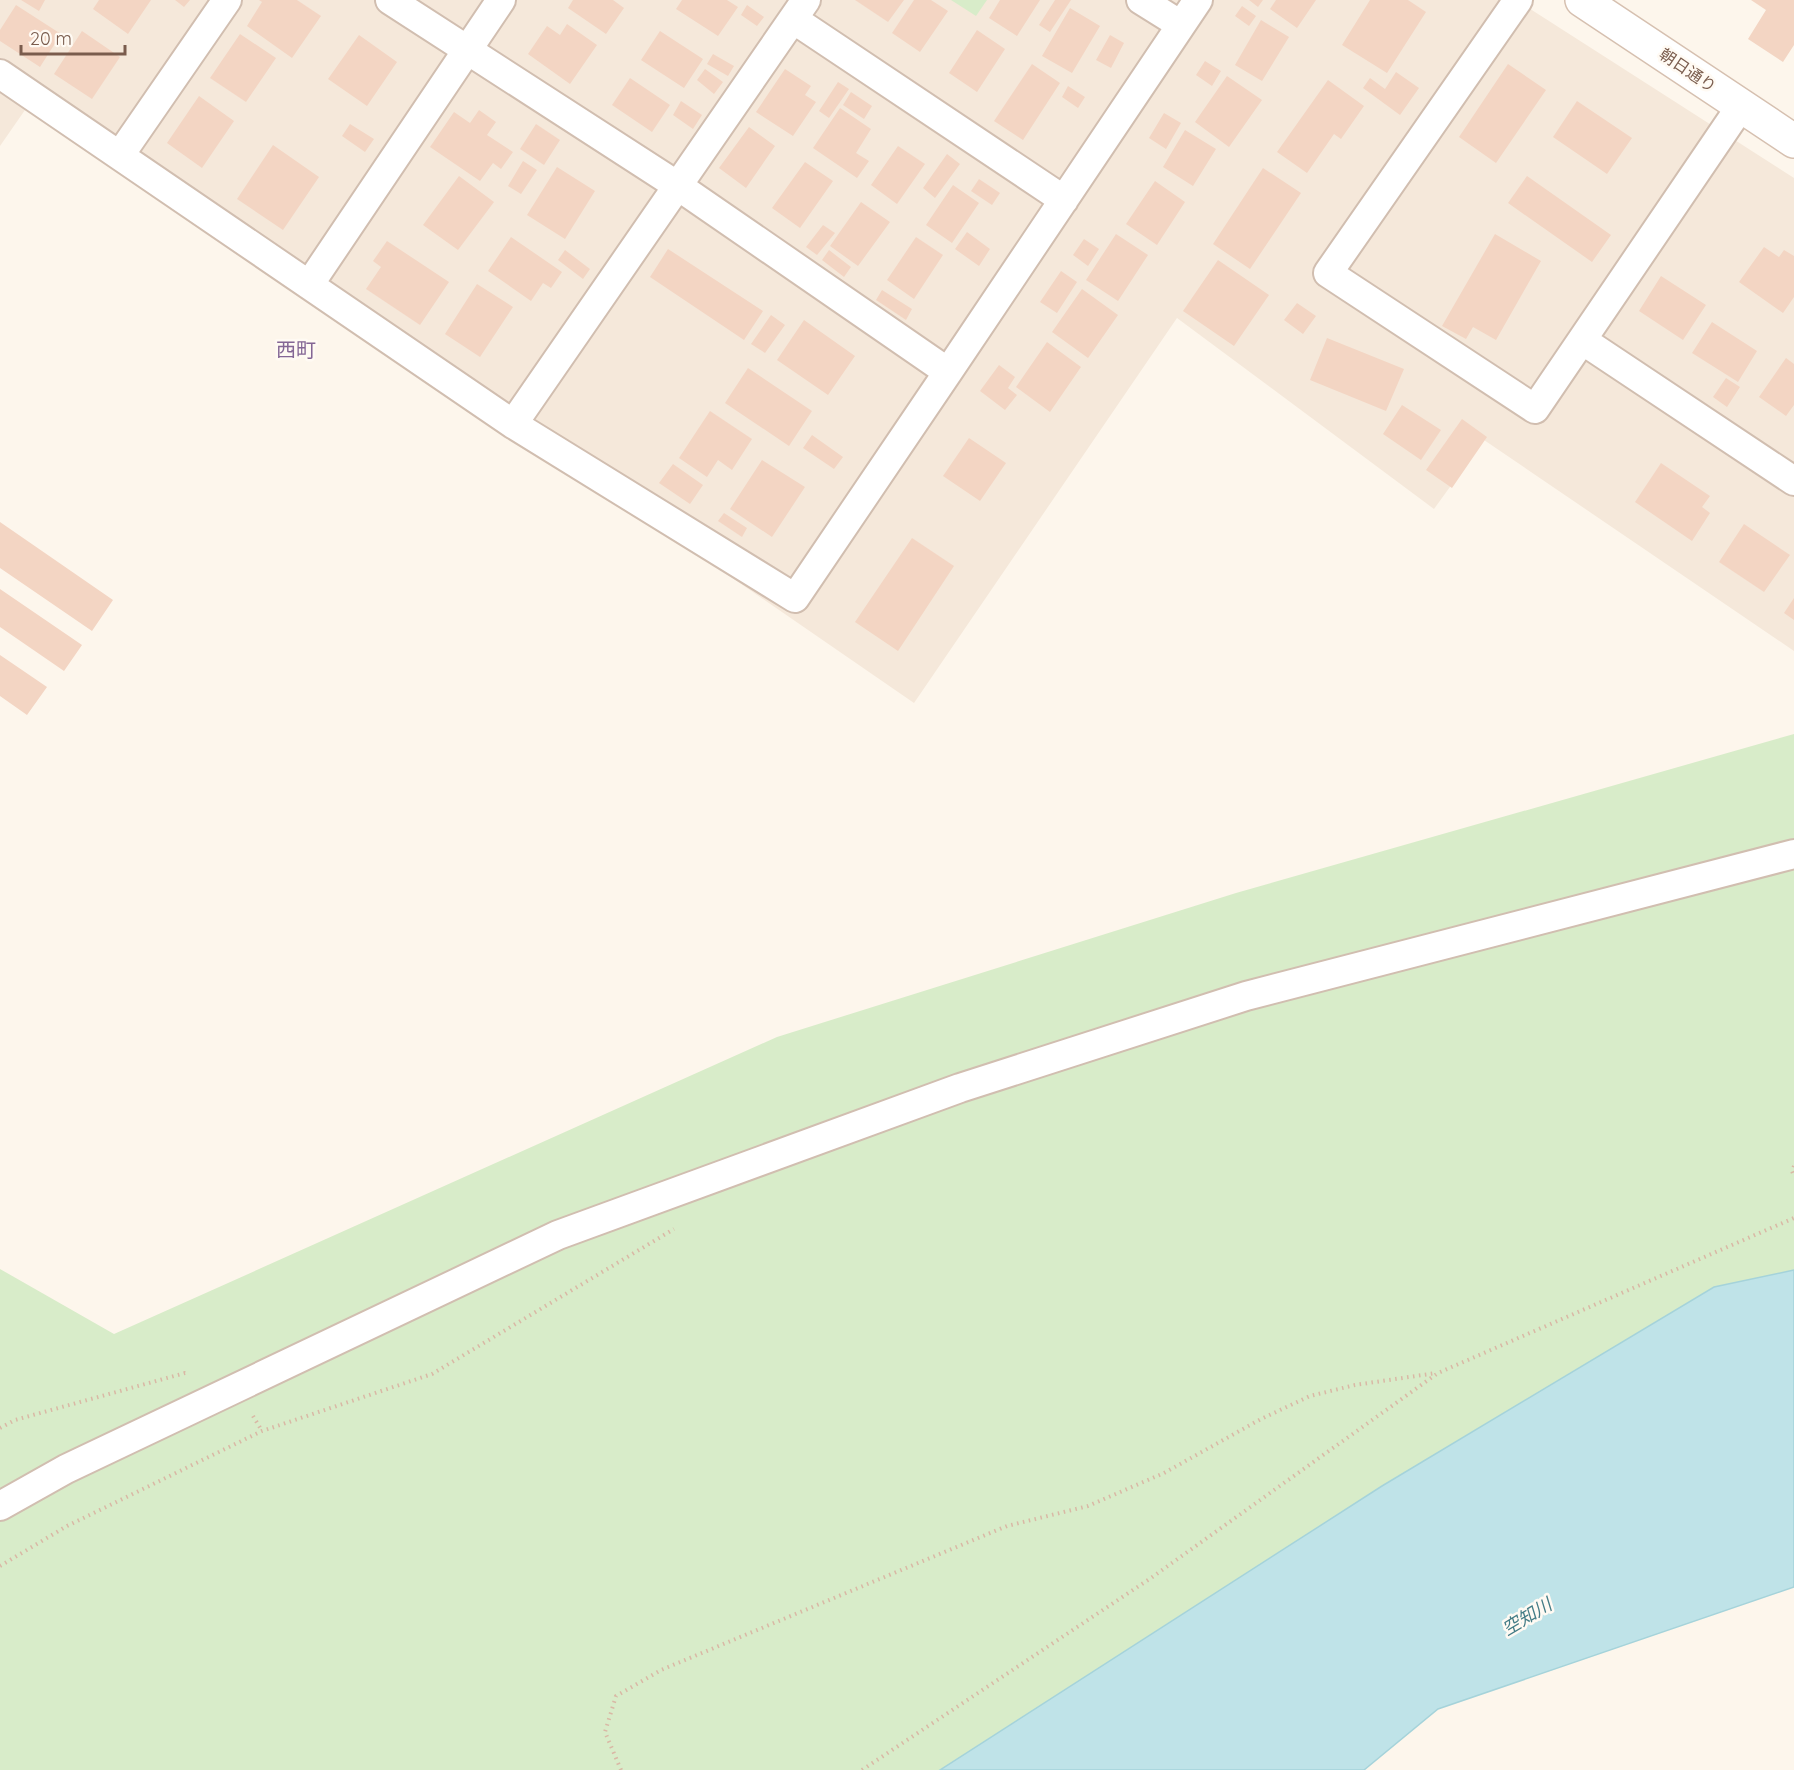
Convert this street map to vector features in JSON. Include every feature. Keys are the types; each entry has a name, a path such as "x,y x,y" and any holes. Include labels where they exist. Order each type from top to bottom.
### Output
{"street":[{"path":"120,155 227,0"},
{"path":"390,0 678,186 948,372"},
{"path":"309,285 501,0"},
{"path":"1141,0 1181,26"},
{"path":"0,74 513,424 795,598 1198,0"},
{"path":"1518,0 1328,273 1535,410 1741,106"},
{"name":"朝日通り","path":"1582,0 1794,141"},
{"path":"513,424 800,10 1064,200"},
{"path":"1582,340 1794,480"},
{"path":"0,1506 66,1469 558,1235 960,1088 1246,996 1794,854"}],"path":[{"path":"1794,1166 1792,1171 1794,1176"},
{"path":"862,1770 1151,1578 1438,1373 1794,1218"},
{"path":"0,1566 67,1526 262,1431 432,1374 678,1227"},
{"path":"0,1428 15,1420 185,1373 237,1388"},
{"path":"621,1770 605,1732 616,1696 662,1670 1007,1526 1088,1506 1153,1478 1261,1419 1310,1396 1355,1385 1438,1373"}],"shaded area":[{"path":"0,0 1516,0 1794,178 1794,651 1484,440 1434,509 1177,318 914,703 34,97 0,146"}],"green space":[{"path":"951,0 987,0 976,16"},
{"path":"1794,734 1794,1287 978,1770 0,1770 0,1269 114,1334 777,1037 1236,893"}],"water":[{"name":"空知川","path":"1794,1270 1794,1587 1438,1709 1364,1770 940,1770 1382,1486 1714,1287"}],"building":[{"path":"21,0 45,0 39,11"},
{"path":"99,0 151,0 128,34 93,9"},
{"path":"175,0 190,0 184,7"},
{"path":"259,0 297,0 321,16 292,58 247,26 262,2"},
{"path":"573,0 613,0 624,8 606,34 568,8"},
{"path":"682,0 727,0 738,7 718,36 676,9"},
{"path":"855,0 904,0 888,22"},
{"path":"914,0 931,0 948,11 920,52 892,33"},
{"path":"1000,0 1040,0 1017,36 989,18"},
{"path":"1055,0 1071,0 1050,32 1039,25"},
{"path":"1249,0 1263,0 1258,7"},
{"path":"1276,0 1316,0 1297,28 1270,9"},
{"path":"1370,0 1408,0 1426,12 1387,73 1342,45"},
{"path":"1751,0 1794,0 1794,45 1783,62 1748,39 1766,10"},
{"path":"16,5 61,34 40,67 0,41 0,30"},
{"path":"747,5 764,17 757,26 741,15"},
{"path":"1242,6 1256,16 1249,26 1235,16"},
{"path":"1070,8 1100,26 1072,73 1042,56"},
{"path":"1261,20 1289,37 1262,81 1235,65"},
{"path":"567,24 597,45 570,84 528,54 547,26 560,35"},
{"path":"977,30 1005,49 977,92 949,73"},
{"path":"82,31 120,57 92,99 54,74"},
{"path":"660,31 703,59 684,88 641,60"},
{"path":"240,34 276,58 246,102 210,78"},
{"path":"359,35 397,62 367,106 328,79"},
{"path":"1110,35 1124,43 1111,68 1096,60"},
{"path":"713,54 734,66 728,76 707,64"},
{"path":"1205,61 1221,71 1212,86 1196,75"},
{"path":"1032,64 1060,83 1023,140 994,121"},
{"path":"1508,64 1546,90 1496,163 1459,137"},
{"path":"705,69 723,82 714,94 697,80"},
{"path":"785,69 811,86 805,95 816,102 793,136 756,112"},
{"path":"1396,72 1419,88 1400,115 1363,88 1370,78 1385,89"},
{"path":"1227,76 1262,100 1229,147 1195,122"},
{"path":"630,78 670,105 652,132 612,105"},
{"path":"1328,80 1364,106 1341,139 1334,134 1307,173 1277,152"},
{"path":"838,82 849,89 829,118 819,111"},
{"path":"1068,86 1085,97 1078,108 1062,97"},
{"path":"851,92 872,106 864,119 843,105"},
{"path":"199,96 234,121 202,168 167,143"},
{"path":"681,101 702,115 693,129 673,115"},
{"path":"1577,101 1632,138 1607,174 1553,137"},
{"path":"840,108 871,129 856,153 869,161 857,178 813,148"},
{"path":"479,110 496,122 487,135 513,152 501,169 493,163 480,181 430,147 454,112 470,123"},
{"path":"1164,113 1181,123 1166,149 1149,138"},
{"path":"350,124 374,139 365,152 342,136"},
{"path":"536,124 560,140 544,165 520,149"},
{"path":"749,127 775,146 746,188 719,168"},
{"path":"1185,130 1216,149 1193,186 1163,167"},
{"path":"273,145 319,177 283,230 237,199"},
{"path":"898,146 925,164 897,204 871,185"},
{"path":"947,154 960,164 935,198 923,188"},
{"path":"523,161 537,170 521,194 508,186"},
{"path":"805,162 833,181 800,228 772,208"},
{"path":"557,167 595,191 565,239 527,215"},
{"path":"1263,168 1301,193 1250,269 1213,244"},
{"path":"459,176 494,202 458,250 423,225"},
{"path":"1527,176 1611,235 1592,262 1508,203"},
{"path":"979,179 1000,193 992,205 971,191"},
{"path":"1155,181 1185,202 1157,245 1126,224"},
{"path":"953,185 979,203 952,243 926,225"},
{"path":"861,202 890,222 858,266 830,246"},
{"path":"823,225 835,233 817,255 806,247"},
{"path":"967,232 990,249 979,266 955,249"},
{"path":"1116,234 1148,255 1118,301 1086,280"},
{"path":"1495,234 1541,261 1496,340 1473,327 1466,339 1442,326"},
{"path":"511,237 562,272 551,288 543,283 531,301 488,271"},
{"path":"916,237 943,255 914,299 887,280"},
{"path":"1084,239 1099,249 1088,266 1073,255"},
{"path":"387,241 449,282 420,325 366,289 381,267 373,261"},
{"path":"1764,247 1779,257 1784,250 1794,256 1794,297 1783,313 1739,282"},
{"path":"668,249 763,311 744,340 650,277"},
{"path":"565,250 590,269 583,279 558,260"},
{"path":"829,250 851,267 844,277 822,260"},
{"path":"1218,260 1269,295 1234,346 1183,311"},
{"path":"1061,271 1077,282 1057,313 1040,302"},
{"path":"1661,276 1706,305 1683,340 1639,311"},
{"path":"477,284 513,307 480,357 445,334"},
{"path":"1082,289 1118,315 1088,358 1052,332"},
{"path":"882,290 912,309 906,320 876,300"},
{"path":"1297,303 1316,316 1303,334 1284,320"},
{"path":"771,315 785,325 765,353 751,344"},
{"path":"804,320 855,356 828,395 777,360"},
{"path":"1712,322 1757,351 1738,382 1692,353"},
{"path":"1327,338 1404,369 1386,411 1310,380"},
{"path":"1047,342 1081,367 1050,412 1016,387"},
{"path":"1786,358 1794,364 1794,405 1786,416 1759,397"},
{"path":"999,365 1015,377 1008,388 1017,395 1005,410 980,391"},
{"path":"748,368 812,411 789,446 725,403"},
{"path":"1726,378 1740,387 1727,407 1713,397"},
{"path":"1402,405 1441,430 1421,460 1383,434"},
{"path":"710,411 752,439 732,470 718,460 707,477 679,458"},
{"path":"1462,419 1487,437 1452,488 1426,470"},
{"path":"812,435 843,457 834,469 803,448"},
{"path":"969,438 1006,463 980,501 943,476"},
{"path":"762,460 805,487 772,537 730,509"},
{"path":"1661,463 1710,496 1702,507 1710,513 1692,541 1635,502"},
{"path":"673,464 703,485 690,504 659,483"},
{"path":"724,513 747,528 742,537 718,521"},
{"path":"0,522 113,600 92,631 0,568"},
{"path":"1744,524 1790,555 1764,592 1719,562"},
{"path":"912,538 954,566 898,651 855,622"},
{"path":"0,589 82,645 64,671 0,627"},
{"path":"1794,598 1794,620 1784,613"},
{"path":"0,655 47,687 27,715 0,696"}],"district":[{"name":"西町","path":"296,350"}]}
